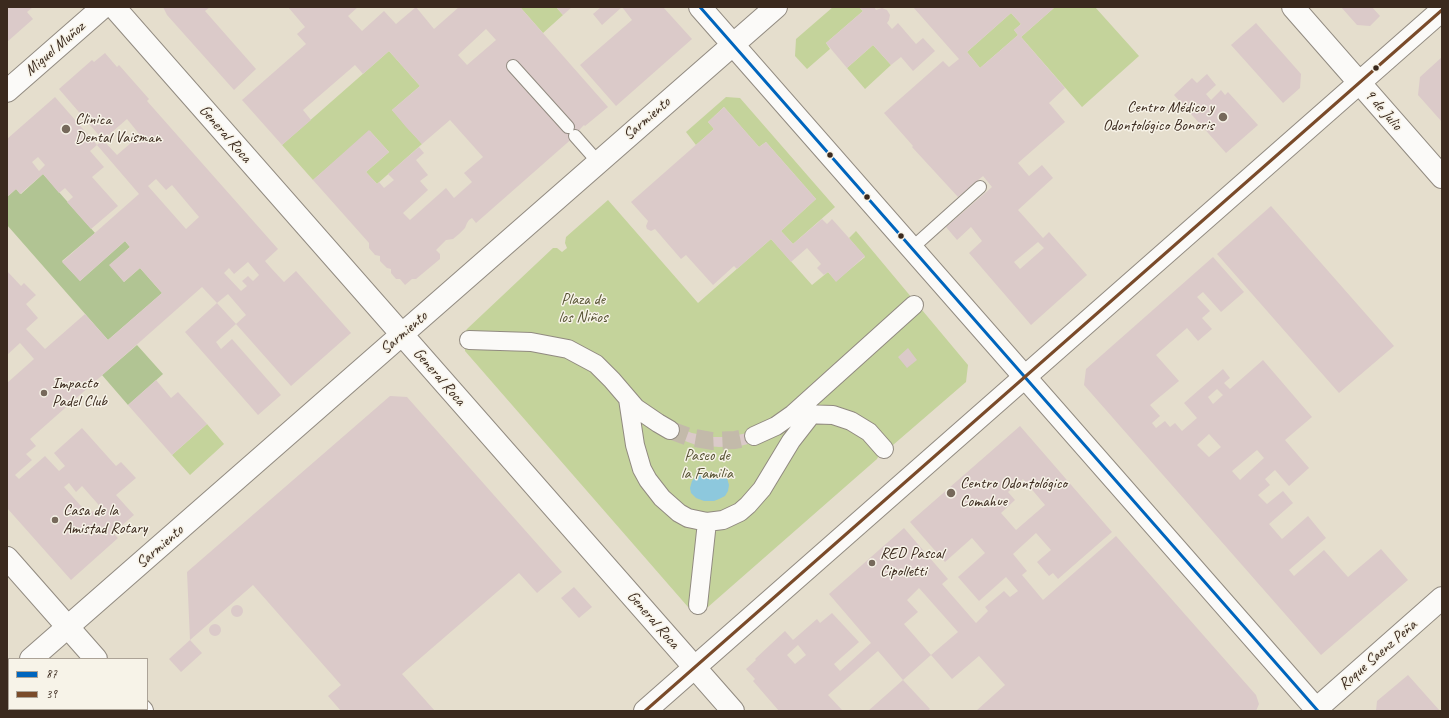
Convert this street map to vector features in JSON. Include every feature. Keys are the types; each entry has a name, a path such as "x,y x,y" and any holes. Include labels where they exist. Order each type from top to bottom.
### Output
{"street":[{"name":"Miguel Muñoz","path":"7,91 103,7"},
{"name":"General Roca","path":"114,7 733,711"},
{"path":"700,7 1316,710"},
{"name":"Sarmiento","path":"33,658 776,7"},
{"name":"9 de Julio","path":"1293,7 1442,177"},
{"path":"646,711 1442,10"},
{"path":"754,436 776,426 793,414 914,305"},
{"path":"469,340 531,342 554,345 568,349 586,358 600,368 628,399 646,415 670,430"},
{"path":"628,399 635,445 642,469 648,480 662,498 679,513 688,518 707,522 723,520 740,512 748,505 762,489 791,441 812,414"},
{"path":"793,414 833,415 851,421 869,432 884,449"},
{"path":"698,605 707,522"},
{"path":"7,558 95,658"},
{"name":"Roque Saenz Peña","path":"1316,710 1442,598"}],"lane":[{"path":"513,66 598,162"},
{"path":"912,248 980,187"}],"green space":[{"path":"520,7 556,7 563,15 543,33"},
{"path":"833,7 859,7 863,11 826,43 830,49 807,69 795,56 796,39"},
{"path":"1055,7 1095,7 1139,56 1082,107 1021,37"},
{"path":"1011,13 1021,24 1014,30 1018,35 980,68 967,52"},
{"path":"873,45 891,65 865,89 847,68"},
{"path":"389,51 420,86 392,110 422,144 377,184 366,172 389,152 370,131 313,180 282,145"},
{"path":"726,97 740,98 835,207 793,244 781,231 816,199 766,142 759,147 724,107 708,122 714,129 696,145 686,132"},
{"path":"43,174 95,233 62,261 80,281 125,241 130,247 110,265 124,282 140,268 162,293 108,340 7,225 7,197 16,189 21,194"},
{"name":"Paseo de la Familia","path":"608,200 698,303 771,239 812,285 828,272 836,281 865,257 849,238 856,231 968,365 966,382 893,445 879,455 877,459 708,607 688,607 465,351 467,347 465,332 467,329 553,248 557,248 562,252 567,248 565,243 566,237"},
{"path":"137,345 163,374 128,405 102,375"},
{"path":"207,424 224,444 190,475 172,455"}],"water":[{"path":"705,472 725,475 729,485 725,496 714,501 704,501 696,498 691,493 690,488 692,481 698,474"}],"building":[{"path":"7,7 33,7 27,12 33,19 7,42"},
{"path":"163,7 210,7 205,11 256,69 234,90 167,15"},
{"path":"288,7 358,7 348,16 362,31 384,11 396,24 416,7 434,29 459,7 520,7 608,107 585,126 584,125 575,136 476,223 472,218 459,234 453,239 446,240 436,250 440,254 440,259 416,279 412,279 405,285 400,279 396,279 391,273 391,269 387,268 380,261 380,256 375,255 369,248 369,243 313,180 369,130 389,152 366,172 377,184 379,182 384,188 394,180 388,174 419,147 424,153 416,160 428,175 420,181 428,190 403,213 410,220 446,188 454,198 472,182 464,173 483,157 450,120 422,144 406,127 392,110 420,86 389,51 363,74 355,65 303,110 311,120 282,145 242,100 306,44 297,34 305,27","holes":["486,29 496,40 467,65 458,55"]},
{"path":"556,7 572,7 563,15"},
{"path":"601,7 622,7 602,25 593,14"},
{"path":"622,7 663,7 692,39 616,106 580,65 632,20"},
{"path":"859,7 874,7 876,10 882,8 887,10 890,15 887,23 892,29 898,23 916,44 923,38 935,51 913,71 901,57 891,65 873,45 847,68 826,43 863,11"},
{"path":"913,7 1055,7 1021,37 1065,88 1049,103 1065,122 1018,163 1029,176 1042,165 1053,178 1018,210 1043,238 1049,232 1087,275 1031,325 969,253 982,241 971,227 957,240 946,227 992,187 983,176 958,197 912,147 913,146 884,113 943,61 949,67 959,59","holes":["1011,13 1021,24 1014,30 1018,35 980,68 967,52","1038,242 1044,248 1020,269 1014,262"]},
{"path":"1341,7 1372,7 1380,16 1370,26 1357,25"},
{"path":"1256,23 1301,74 1300,88 1283,103 1231,45"},
{"path":"105,53 117,67 119,65 149,99 147,101 278,249 265,261 271,268 284,282 296,271 351,333 291,386 236,324 246,315 228,294 217,303 202,287 30,439 36,446 26,454 32,460 15,475 19,479 45,456 59,471 65,466 54,453 82,428 116,466 121,462 136,478 116,495 134,515 113,533 118,538 71,580 7,508 7,383 34,359 20,343 7,355 7,271 21,286 24,283 36,295 26,304 38,318 26,329 45,349 85,314 108,340 162,293 140,268 124,282 109,265 130,247 125,241 80,281 62,262 139,194 97,145 103,140 59,89 92,60 94,62","holes":["127,119 140,135 117,155 103,140","156,179 166,190 172,185 199,217 186,229 148,186","248,262 259,275 253,281 248,276 242,281 247,286 241,291 224,273 229,268 234,274","69,483 76,492 82,486 104,511 99,516 93,511 89,515 64,487"]},
{"path":"1442,57 1442,122 1418,95 1420,77"},
{"name":"Centro Médico y Odontológico Bonoris","path":"1207,74 1216,85 1206,94 1211,100 1221,90 1225,95 1228,92 1258,125 1226,153 1174,95 1192,78 1197,83"},
{"path":"55,97 97,145 90,151 104,167 92,177 118,206 91,229 67,202 73,197 65,188 59,193 43,174 20,194 16,189 7,197 7,139","holes":["38,157 45,165 39,171 32,162"]},
{"path":"724,107 759,147 766,142 816,199 781,231 793,244 822,219 827,224 832,219 865,256 836,282 828,272 824,275 817,268 821,264 807,248 791,262 771,239 737,269 734,266 713,285 686,255 681,259 655,229 651,231 647,229 646,226 648,221 631,202 714,129 708,122"},
{"path":"1271,206 1394,346 1339,393 1217,254"},
{"path":"1213,257 1244,292 1221,312 1203,292 1197,297 1210,311 1202,318 1212,329 1198,341 1187,328 1156,355 1179,381 1150,405 1160,416 1152,423 1156,428 1165,421 1170,427 1175,423 1182,431 1197,418 1184,403 1223,369 1230,378 1224,383 1230,389 1263,360 1312,417 1285,440 1309,468 1289,486 1275,470 1265,479 1270,485 1258,495 1267,504 1283,491 1293,503 1269,524 1282,539 1308,516 1326,538 1289,570 1294,576 1324,550 1348,577 1381,549 1408,580 1321,655 1084,385 1086,369","holes":["1217,389 1223,395 1213,404 1208,397","1209,434 1221,447 1209,457 1197,445","1257,450 1264,458 1240,480 1232,471"]},
{"path":"217,303 236,324 216,342 221,349 232,339 281,395 258,415 185,332"},
{"path":"908,348 917,360 907,368 898,357"},
{"path":"156,380 171,398 178,392 207,424 172,455 128,405"},
{"path":"390,396 407,397 562,572 537,593 519,573 402,674 435,711 341,711 328,696 341,685 253,585 190,640 187,572"},
{"path":"672,425 692,433 713,437 728,437 747,433 752,443 740,446 719,447 696,445 674,437"},
{"path":"1020,426 1112,532 1058,579 1053,573 1049,576 1037,562 1051,550 1036,533 1013,554 1027,571 1022,575 1043,600 1116,536 1256,695 1259,704 1256,711 976,711 1005,685 979,656 952,679 931,655 903,680 878,651 828,695 843,711 779,711 753,681 755,679 746,669 785,631 793,640 817,619 820,623 832,613 859,642 834,664 840,671 871,643 829,594 904,528 948,579 942,584 976,623 988,611 985,607 1004,591 1010,597 1018,591 1006,577 979,601 958,577 985,553 972,538 945,562 910,522","holes":["1023,479 1045,505 1016,530 1001,513 1015,500 1008,492","919,588 958,632 931,655 904,624 918,612 907,600","798,645 806,655 795,664 787,655"]},
{"path":"574,587 592,607 579,618 561,598"},
{"path":"239,605 242,606 242,616 235,617 232,616 231,609 232,606"},
{"path":"217,624 220,625 220,635 213,636 210,635 209,628 210,625"},
{"path":"190,640 202,653 181,672 169,659"},
{"path":"1408,675 1440,711 1376,711 1377,701"},
{"path":"903,680 930,709 928,711 868,711"}],"tunnel":[{"path":"670,430 689,437 712,441 735,440 754,436"}],"transit line":[{"name":"87","path":"700,7 1318,711"},
{"name":"39","path":"645,711 1442,10"}],"place":[{"name":"Centro Médico y Odontológico Bonoris","path":"1223,117"},
{"name":"Clinica Dental Vaisman","path":"66,129"},
{"name":"Impacto Padel Club","path":"44,393"},
{"name":"Centro Odontológico Comahue","path":"951,493"},
{"name":"Casa de la Amistad Rotary","path":"55,520"},
{"name":"RED Pascal Cipolletti","path":"872,563"}],"park label":[{"name":"Plaza de los Niños","path":"583,309"}]}
